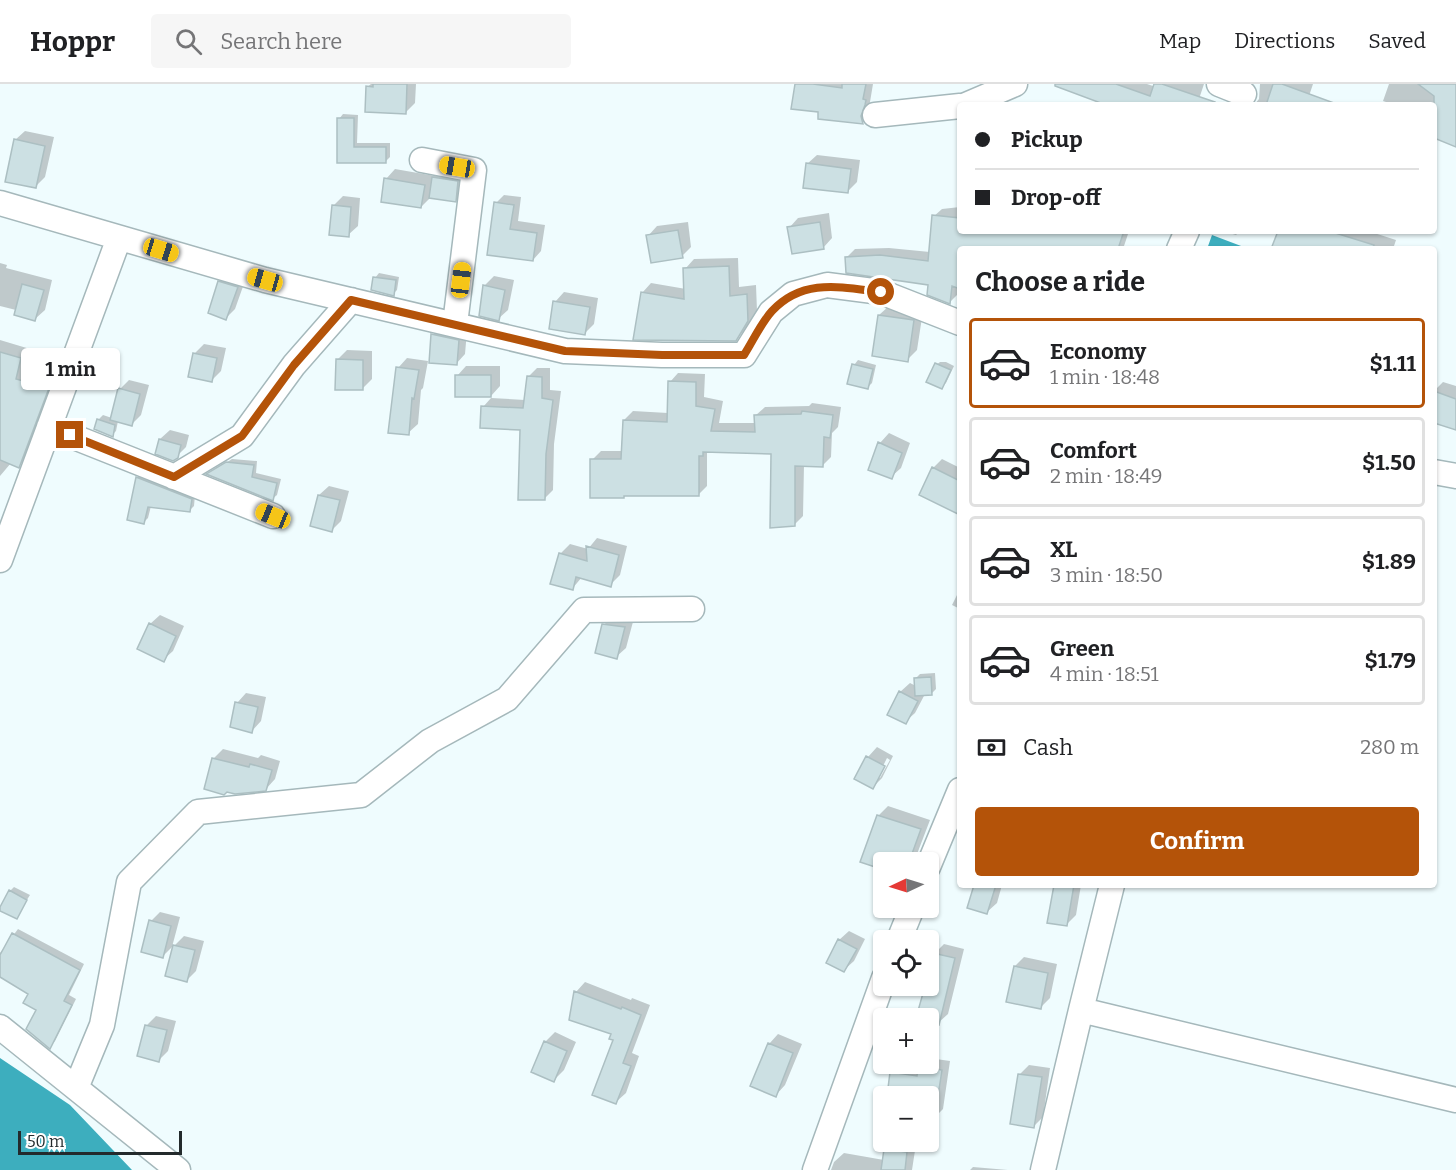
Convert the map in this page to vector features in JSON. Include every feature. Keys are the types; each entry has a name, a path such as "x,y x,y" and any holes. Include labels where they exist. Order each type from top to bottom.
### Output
{"street":[{"path":"973,102 1015,84"},
{"path":"1219,84 1244,94"},
{"path":"875,116 957,106"},
{"path":"422,160 474,170 455,324"},
{"path":"0,202 265,280 565,351 662,355 744,355 771,312 793,294 827,285 881,292 957,322"},
{"path":"0,560 119,238"},
{"path":"174,477 242,436 294,365 351,300"},
{"path":"49,427 273,516"},
{"path":"1437,473 1456,476"},
{"path":"76,1088 102,1024 129,882 198,812 361,795 430,741 507,699 584,610 692,609"},
{"path":"935,852 957,804"},
{"path":"1043,1170 1111,888"},
{"path":"815,1170 878,996"},
{"path":"1082,1010 1456,1100"},
{"path":"0,1027 178,1170"}],"water":[{"path":"1212,235 1241,246 1208,246"},
{"path":"0,1058 70,1105 132,1170 0,1170"}],"building":[{"path":"373,84 407,84 406,114 365,112 366,86 373,87"},
{"path":"795,84 842,88 842,84 866,84 863,99 866,100 861,116 863,124 818,119 818,112 791,109"},
{"path":"1055,84 1116,84 1150,96 1154,84 1162,84 1215,102 1098,102 1055,86"},
{"path":"1273,84 1282,84 1331,102 1267,102"},
{"path":"1418,84 1456,84 1456,147 1437,139 1437,102 1434,102 1434,96"},
{"path":"337,118 354,118 354,147 386,147 386,163 337,163"},
{"path":"14,139 45,146 36,188 5,182"},
{"path":"806,163 851,169 848,193 803,188"},
{"path":"432,177 458,181 456,202 429,198"},
{"path":"384,178 425,185 421,208 381,202"},
{"path":"494,202 514,205 510,229 537,233 533,261 487,255"},
{"path":"332,205 351,207 349,237 329,235"},
{"path":"932,215 957,218 957,234 1123,234 1119,246 957,246 957,288 952,286 950,304 927,295 928,285 846,273 845,257 880,255 928,261"},
{"path":"820,222 824,249 792,254 787,227"},
{"path":"678,230 683,258 651,263 646,235"},
{"path":"1277,234 1339,234 1374,245 1374,246 1272,246"},
{"path":"729,266 730,296 747,294 748,321 736,341 633,340 641,292 684,299 683,268"},
{"path":"373,277 396,280 394,296 371,290"},
{"path":"218,281 238,287 226,320 208,313"},
{"path":"22,284 44,290 35,321 14,315"},
{"path":"483,285 505,290 499,321 479,316"},
{"path":"553,301 590,307 585,335 549,329"},
{"path":"878,315 914,320 908,362 872,356"},
{"path":"431,334 459,340 457,365 429,363"},
{"path":"0,352 21,358 16,379 49,388 19,468 0,460"},
{"path":"193,353 217,358 212,382 188,377"},
{"path":"336,359 363,360 363,390 335,390"},
{"path":"935,363 951,370 942,389 926,382"},
{"path":"852,364 873,369 868,389 847,384"},
{"path":"396,367 419,370 414,399 412,398 409,435 388,433"},
{"path":"455,375 491,375 491,397 455,397"},
{"path":"527,376 542,377 542,398 553,400 546,454 545,500 518,500 520,430 480,428 481,406 523,408"},
{"path":"668,381 696,382 696,406 715,409 711,431 755,432 754,415 801,414 802,411 833,415 830,438 824,437 823,467 795,466 795,526 770,528 771,454 703,452 703,456 699,456 699,496 590,498 590,459 621,459 623,420 667,422"},
{"path":"118,388 140,394 132,426 110,420"},
{"path":"1437,392 1456,399 1456,430 1437,424"},
{"path":"97,419 115,425 113,437 94,429"},
{"path":"159,439 181,445 178,458 173,461 155,454"},
{"path":"878,442 902,453 892,479 868,470"},
{"path":"226,462 254,465 252,477 277,483 273,501 206,474"},
{"path":"932,467 957,480 957,514 919,495"},
{"path":"136,477 192,499 190,512 148,507 144,524 127,520"},
{"path":"318,495 340,500 332,532 310,526"},
{"path":"586,546 619,555 611,587 576,577 573,590 550,584 559,553 587,561"},
{"path":"149,623 176,636 164,662 137,649"},
{"path":"602,624 625,627 617,659 595,653"},
{"path":"931,677 932,695 915,696 914,678"},
{"path":"899,691 918,701 906,724 887,715"},
{"path":"235,702 258,707 252,733 230,727"},
{"path":"866,756 885,766 873,789 854,779"},
{"path":"212,758 272,770 266,791 235,794 227,792 224,795 204,789"},
{"path":"877,815 921,829 913,852 873,852 873,866 860,862"},
{"path":"973,888 995,888 987,914 967,908"},
{"path":"1053,888 1073,888 1067,926 1047,923"},
{"path":"9,890 27,900 17,919 0,911"},
{"path":"149,920 171,926 163,958 141,952"},
{"path":"12,933 80,970 64,1001 72,1005 50,1049 26,1029 36,1010 23,1003 28,994 0,977 0,955"},
{"path":"838,939 857,949 844,972 826,963"},
{"path":"173,945 195,950 187,982 165,976"},
{"path":"939,954 955,958 939,1025 939,1008 919,1008 922,996 939,996"},
{"path":"1014,966 1048,973 1041,1009 1006,1002"},
{"path":"574,991 641,1015 623,1063 631,1066 616,1104 592,1095 613,1040 609,1039 611,1034 569,1020"},
{"path":"145,1025 167,1030 159,1062 137,1056"},
{"path":"544,1041 567,1051 554,1082 531,1072"},
{"path":"768,1043 793,1053 776,1097 750,1086"},
{"path":"939,1070 942,1070 939,1090 939,1086 888,1086 890,1074 917,1076 917,1074 939,1074"},
{"path":"1018,1074 1042,1077 1034,1128 1010,1124"},
{"path":"884,1152 907,1152 905,1170 881,1170"}],"route":[{"path":"70,435 174,477 242,436 294,365 351,300 565,351 662,355 744,355 771,312 793,294 827,285 881,292"}]}
